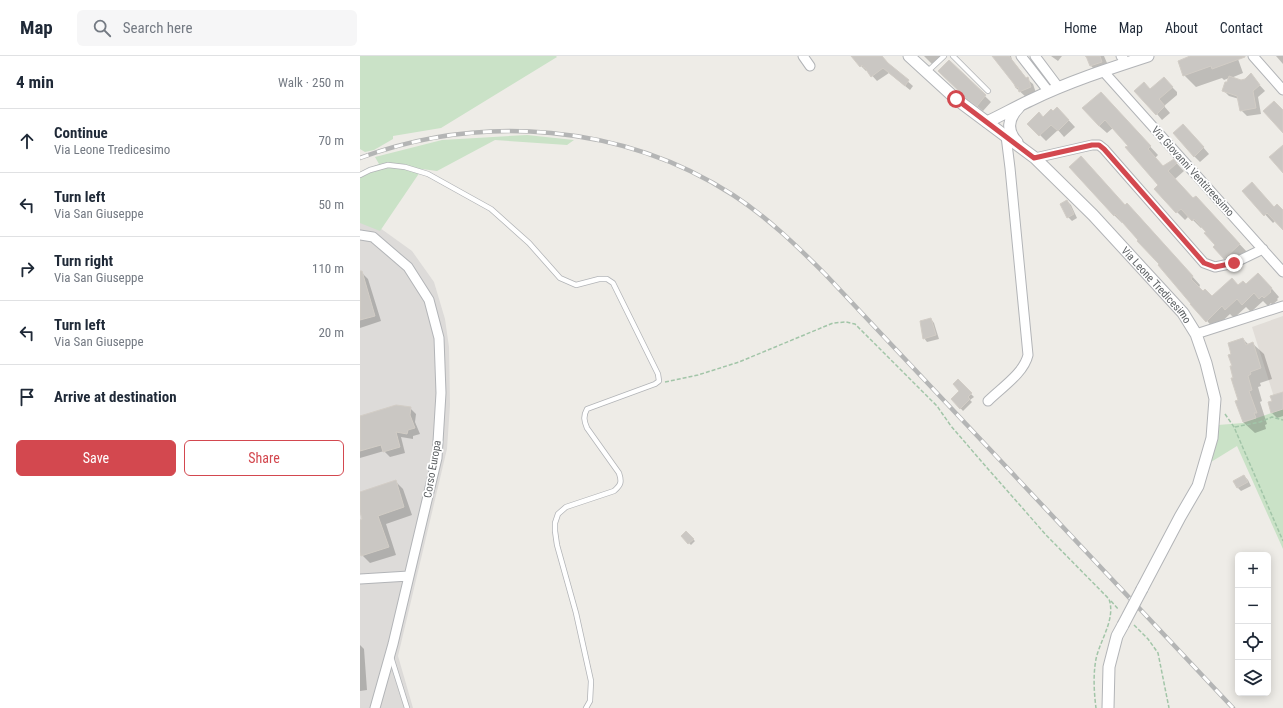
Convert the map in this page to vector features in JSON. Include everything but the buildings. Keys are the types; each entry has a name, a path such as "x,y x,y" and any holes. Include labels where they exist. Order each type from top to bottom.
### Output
{"street":[{"path":"803,56 810,66"},
{"name":"Via Leone Tredicesimo","path":"909,56 956,99 1034,158 1104,227 1183,313 1196,334 1206,363 1215,399 1212,438 1198,486 1142,589 1127,624 1117,636 1109,667 1108,708"},
{"path":"1021,56 1048,92"},
{"path":"1035,56 1059,88"},
{"path":"987,122 1048,92 1102,71 1124,59 1148,56"},
{"path":"1253,56 1283,90"},
{"name":"Via Giovanni Ventitreesimo","path":"1102,71 1283,272"},
{"path":"996,129 1004,127 1021,105"},
{"path":"1010,118 1010,133 1021,148"},
{"path":"988,401 1020,371 1026,362 1028,355 1006,136"},
{"path":"1034,158 1086,146 1099,145 1109,154 1204,263 1215,267 1234,263 1263,249"},
{"name":"Corso Europa","path":"360,235 373,237 408,267 429,300 439,338 441,393 436,458 390,654 375,708"},
{"path":"1196,334 1283,306"},
{"path":"360,580 409,576"}],"lane":[{"path":"927,72 944,56"},
{"path":"954,56 988,91"},
{"path":"360,175 370,170 388,165 405,167 428,174 491,209 528,243 560,278 576,285 599,279 607,279 613,283 658,374 659,381 655,384 587,409 584,415 584,422 619,473 622,480 620,486 614,491 566,507 558,514 555,523 557,545 576,613 591,681 590,702 586,708"},
{"path":"390,654 407,708"}],"path":[{"path":"659,381 664,382 698,375 739,362 833,323 846,322 855,324 937,406 956,431 1037,525 1120,611"},
{"path":"1215,399 1234,427 1283,541"},
{"path":"1234,427 1260,422 1272,417 1283,420"},
{"path":"1096,708 1094,689 1096,658 1110,618 1112,607 1109,599"},
{"path":"1127,624 1148,639 1158,653 1168,708"}],"shaded area":[{"path":"360,221 380,228 412,251 434,282 445,319 449,347 450,405 447,449 398,656 413,708 360,708"},
{"path":"1283,316 1283,409 1278,410 1252,327"}],"green space":[{"path":"360,56 557,57 441,128 393,136 393,139 374,150 365,152 360,149"},
{"path":"527,135 574,140 567,145 495,140 437,171 422,169 380,231 360,223 360,172 379,164 375,157 442,140"},
{"path":"1283,409 1283,549 1237,446 1211,462 1218,425 1243,423"}],"railway":[{"path":"360,158 407,144 454,135 503,131 551,133 599,140 645,153 690,171 733,195 769,222 825,274 1233,708"}],"route":[{"path":"956,99 1034,158 1092,145 1099,145 1204,263 1215,267 1234,263"}]}
